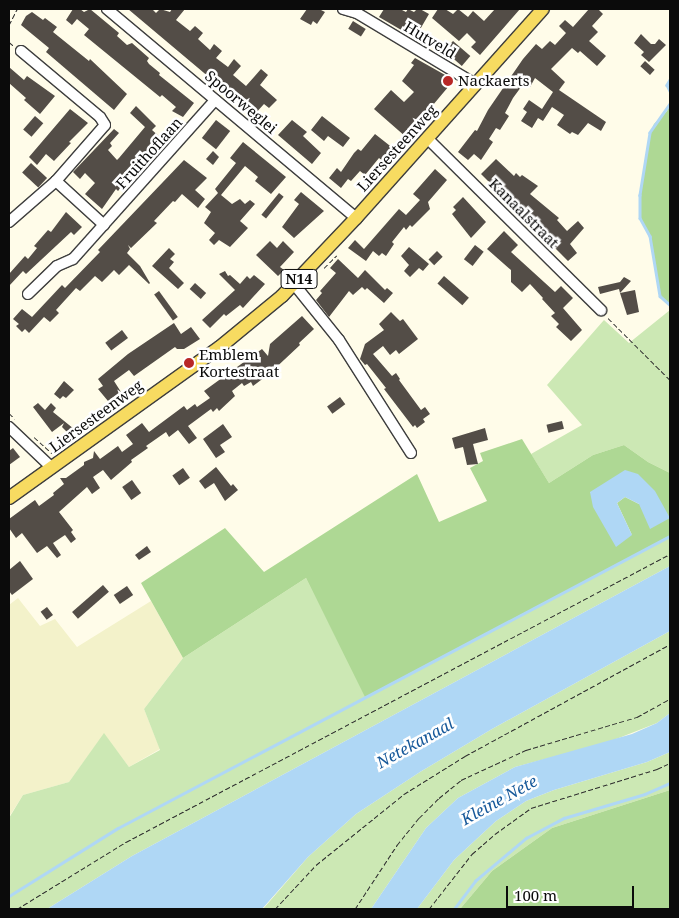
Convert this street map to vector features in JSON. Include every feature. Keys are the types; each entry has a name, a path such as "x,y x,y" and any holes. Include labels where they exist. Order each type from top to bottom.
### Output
{"main road":[{"name":"Liersesteenweg","path":"9,498 57,465 216,344 250,324 294,284 356,218 542,9"}],"street":[{"name":"Spoorweglei","path":"106,9 356,218"},
{"name":"Hutveld","path":"343,9 357,13 475,84"},
{"path":"9,222 56,181 104,125 103,120 21,51"},
{"name":"Fruithoflaan","path":"28,294 57,266 73,258 215,100"},
{"name":"Kanaalstraat","path":"427,138 601,310"},
{"path":"56,181 104,225"},
{"path":"294,284 339,340 411,453"},
{"path":"12,423 57,465"}],"path":[{"path":"9,25 17,9"},
{"path":"601,310 670,380"},
{"path":"9,413 12,423"},
{"path":"28,432 57,465"},
{"path":"17,909 126,842 670,554"},
{"path":"275,909 316,865 404,794 465,756 670,644"},
{"path":"355,909 397,845 419,818 461,780 526,750 637,717 670,699"},
{"path":"430,909 472,854 495,834 531,808 657,769 670,763"}],"green space":[{"path":"670,104 670,305 660,296 650,236 640,218 640,195 650,133 654,124 667,111"},
{"path":"670,310 670,473 648,462 624,445 593,455 549,483 531,454 582,425 547,385 604,320 629,343"},
{"path":"522,439 549,483 593,455 624,445 648,462 670,473 670,536 365,697 306,578 183,658 141,583 225,528 264,572 417,474 439,522 487,501 470,468 483,461 480,453","holes":["655,491 639,504 625,497 617,503 632,535 590,492"]},
{"path":"670,536 670,566 132,856 47,909 9,909 9,818 23,795 69,782 104,733 129,767 160,750 144,709 183,658 306,578 366,697"},
{"path":"18,598 40,626 55,619 77,647 151,601 183,658 144,709 160,749 129,767 104,734 69,782 23,795 9,817 9,605"},
{"path":"670,631 670,713 657,723 606,743 515,767 458,798 426,828 371,909 263,909 308,857 356,814 420,772 492,729"},
{"path":"670,752 670,790 552,828 492,871 460,909 417,909 454,860 496,821 526,801 554,790 647,762"},
{"path":"670,790 670,909 460,909 492,871 552,828"}],"water":[{"path":"625,470 638,474 655,491 670,518 650,529 639,504 625,497 617,503 632,535 616,547 593,507 590,492"},
{"name":"Netekanaal","path":"670,566 670,631 492,729 420,772 356,814 308,857 262,909 47,909 132,856"},
{"name":"Kleine Nete","path":"670,713 670,752 647,762 554,790 526,801 496,821 454,860 417,909 371,909 426,828 458,798 515,767 632,734 657,723"}],"building":[{"path":"73,9 80,9 84,12 90,9 119,33 117,36 127,45 132,43 149,58 147,61 160,73 159,75 194,103 183,117 172,111 176,107 162,95 160,97 84,35 89,29 77,19 72,25 66,20"},
{"path":"128,9 152,9 156,13 160,9 170,12 172,9 185,9 176,20 190,31 195,26 203,33 198,39 210,50 214,44 222,51 216,58 228,67 234,59 241,66 233,75 246,86 261,69 268,75 260,85 277,100 269,108 264,104 254,115"},
{"path":"307,9 319,9 325,12 317,24 313,21 311,25 300,19"},
{"path":"384,9 400,9 406,12 408,9 414,12 420,9 429,14 415,38 379,17"},
{"path":"438,9 445,9 453,14 458,9 468,17 473,11 484,21 495,9 520,9 480,55 471,47 476,42 467,33 459,41 432,18"},
{"path":"589,9 598,9 603,14 592,26 598,32 589,41 606,56 597,66 580,51 578,53 572,48 551,69 565,82 559,90 606,122 601,131 588,123 578,135 572,132 570,134 557,125 564,115 552,107 543,121 538,118 532,128 521,121 527,112 523,109 529,100 542,109 553,92 535,78 530,87 524,83 513,98 505,113 509,116 500,130 496,128 489,139 493,142 481,160 474,154 468,160 458,152 475,130 477,131 488,110 523,59 536,44 542,49 550,41 555,45 566,33 559,26 565,20 573,27"},
{"path":"32,12 43,20 45,18 57,27 53,32 89,61 90,59 127,94 114,110 46,52 49,48 21,25 26,16"},
{"path":"353,21 366,29 361,37 348,29"},
{"path":"641,34 651,44 655,44 659,39 666,45 649,62 641,55 644,52 634,43"},
{"path":"453,41 470,56 462,66 444,51"},
{"path":"415,58 454,80 406,137 374,109 391,90 404,102 414,92 402,81 414,65 411,63"},
{"path":"645,61 655,70 650,75 640,66"},
{"path":"9,67 24,80 27,76 55,96 40,114 9,83"},
{"path":"136,106 156,126 152,130 161,138 158,141 160,143 118,191 116,189 102,209 85,194 95,183 85,173 80,179 73,172 114,129 119,133 110,143 112,146 108,150 117,160 119,158 145,127 130,113"},
{"path":"70,109 88,123 54,161 46,154 37,165 29,157"},
{"path":"35,116 43,123 31,137 23,130"},
{"path":"322,116 350,138 343,147 328,136 324,141 311,130"},
{"path":"216,120 230,131 216,149 202,138"},
{"path":"292,120 307,132 303,136 321,153 312,164 278,135"},
{"path":"375,134 394,149 384,162 379,158 365,175 360,171 351,181 348,179 341,188 329,178 337,168 341,172 354,153 358,149 361,151"},
{"path":"243,142 286,177 271,194 255,181 258,177 245,166 221,195 232,204 240,199 245,204 250,200 255,204 240,221 248,228 230,247 219,240 214,245 209,240 215,233 204,223 211,212 205,207 218,193 215,189 236,163 230,158"},
{"path":"213,151 219,157 213,165 206,159"},
{"path":"496,159 514,176 516,173 520,177 522,175 538,186 530,194 559,218 557,220 567,231 578,221 584,228 570,244 577,253 568,261 481,174"},
{"path":"184,160 207,178 195,190 205,199 198,208 182,194 154,221 157,223 131,248 128,245 130,249 127,253 140,266 150,283 129,265 119,275 114,270 102,282 95,276 80,291 76,288 56,310 59,313 50,322 44,317 29,333 25,329 22,332 16,326 19,324 13,319 22,309 32,317 62,285 65,288 100,252 98,250"},
{"path":"31,163 47,178 38,188 22,173"},
{"path":"435,169 447,180 428,202 430,209 412,227 410,225 406,230 404,227 392,242 394,244 386,256 382,253 379,256 373,251 366,261 348,248 355,240 364,249 399,209 406,215 420,200 413,194"},
{"path":"301,192 324,211 294,238 282,227 299,204 294,200"},
{"path":"279,193 284,197 266,219 261,215"},
{"path":"463,197 486,222 471,238 452,214 456,210 453,207"},
{"path":"66,212 82,227 74,235 71,232 26,274 23,271 9,286 9,274 25,256 28,259 37,248 34,246 48,230 51,232"},
{"path":"504,231 518,245 511,252 555,292 561,286 573,298 563,308 582,330 571,341 556,327 559,324 551,316 555,313 543,298 530,284 522,292 511,282 511,270 487,249"},
{"path":"270,241 277,248 283,241 294,252 280,267 284,270 278,276 256,255"},
{"path":"475,245 484,252 473,266 464,259"},
{"path":"409,247 429,264 423,271 419,268 410,277 404,271 409,265 401,256"},
{"path":"169,248 175,254 170,259 174,262 169,268 184,283 178,289 152,266"},
{"path":"437,251 443,257 434,265 429,259"},
{"path":"338,259 358,278 365,270 385,290 387,288 393,293 384,303 367,288 365,290 362,287 353,295 349,291 329,317 316,300 322,293 320,291 336,273 330,268"},
{"path":"225,271 228,276 230,275 240,284 247,276 250,279 254,275 265,284 243,308 240,305 226,316 224,314 210,328 202,320 235,290 219,274"},
{"path":"444,276 469,298 462,305 437,284"},
{"path":"624,277 631,281 620,293 619,289 600,294 598,287 620,282"},
{"path":"195,283 206,293 201,299 190,289"},
{"path":"635,290 639,312 627,315 620,293"},
{"path":"159,291 178,317 173,320 154,295"},
{"path":"391,312 400,321 403,319 418,339 399,354 396,350 390,355 383,346 373,354 392,376 396,373 421,410 425,407 430,414 423,419 425,422 417,428 415,425 413,427 384,389 386,388 367,364 365,365 360,359 365,344 384,330 379,324"},
{"path":"302,316 314,329 269,374 253,386 251,382 244,386 242,383 232,391 235,396 219,411 217,408 213,412 211,409 188,426 197,438 189,444 178,430 169,437 166,432 146,446 148,448 131,460 132,462 111,480 103,470 93,477 100,488 92,494 87,487 59,512 73,530 71,532 76,539 71,543 65,535 53,543 61,555 57,558 47,546 37,553 22,533 16,538 9,528 9,519 35,500 39,506 54,495 53,493 64,484 60,478 66,478 84,465 84,462 93,458 94,451 100,459 118,446 122,452 133,444 126,435 142,423 149,432 184,406 187,410 195,404 197,407 210,398 204,391 262,349 268,356 270,344"},
{"path":"174,323 181,334 191,327 200,339 184,349 177,349 175,347 134,376 129,370 114,381 121,392 108,401 98,389 103,386 98,379 128,354"},
{"path":"122,330 128,338 111,351 105,343"},
{"path":"64,381 74,390 66,398 63,396 60,399 54,394"},
{"path":"340,397 345,404 332,414 327,406"},
{"path":"38,403 45,410 51,403 56,408 53,412 74,429 69,434 62,427 64,423 52,432 33,407"},
{"path":"562,421 564,429 548,433 546,425"},
{"path":"223,424 232,437 220,445 225,452 216,458 203,439"},
{"path":"485,428 488,440 473,444 478,464 467,465 463,447 455,449 452,438"},
{"path":"13,448 20,457 9,465 9,451"},
{"path":"216,467 231,486 233,484 238,490 225,501 214,483 205,489 199,481"},
{"path":"183,468 190,478 179,485 172,475"},
{"path":"132,480 141,493 131,500 122,487"},
{"path":"147,546 151,552 139,560 135,555"},
{"path":"20,561 33,579 12,595 9,591 9,570"},
{"path":"103,585 109,592 78,619 72,612"},
{"path":"127,586 133,595 120,604 114,595"},
{"path":"47,607 53,615 47,620 41,612"}],"waterway":[{"path":"670,80 667,85 670,91"},
{"path":"670,104 650,133 640,195 640,218 650,236 660,296 670,305"},
{"path":"9,896 118,828 670,536"},
{"path":"454,909 475,881 526,838 564,818 645,794 670,783"}],"place":[{"name":"Nackaerts","path":"448,81"},
{"name":"Emblem Kortestraat","path":"189,363"}]}
